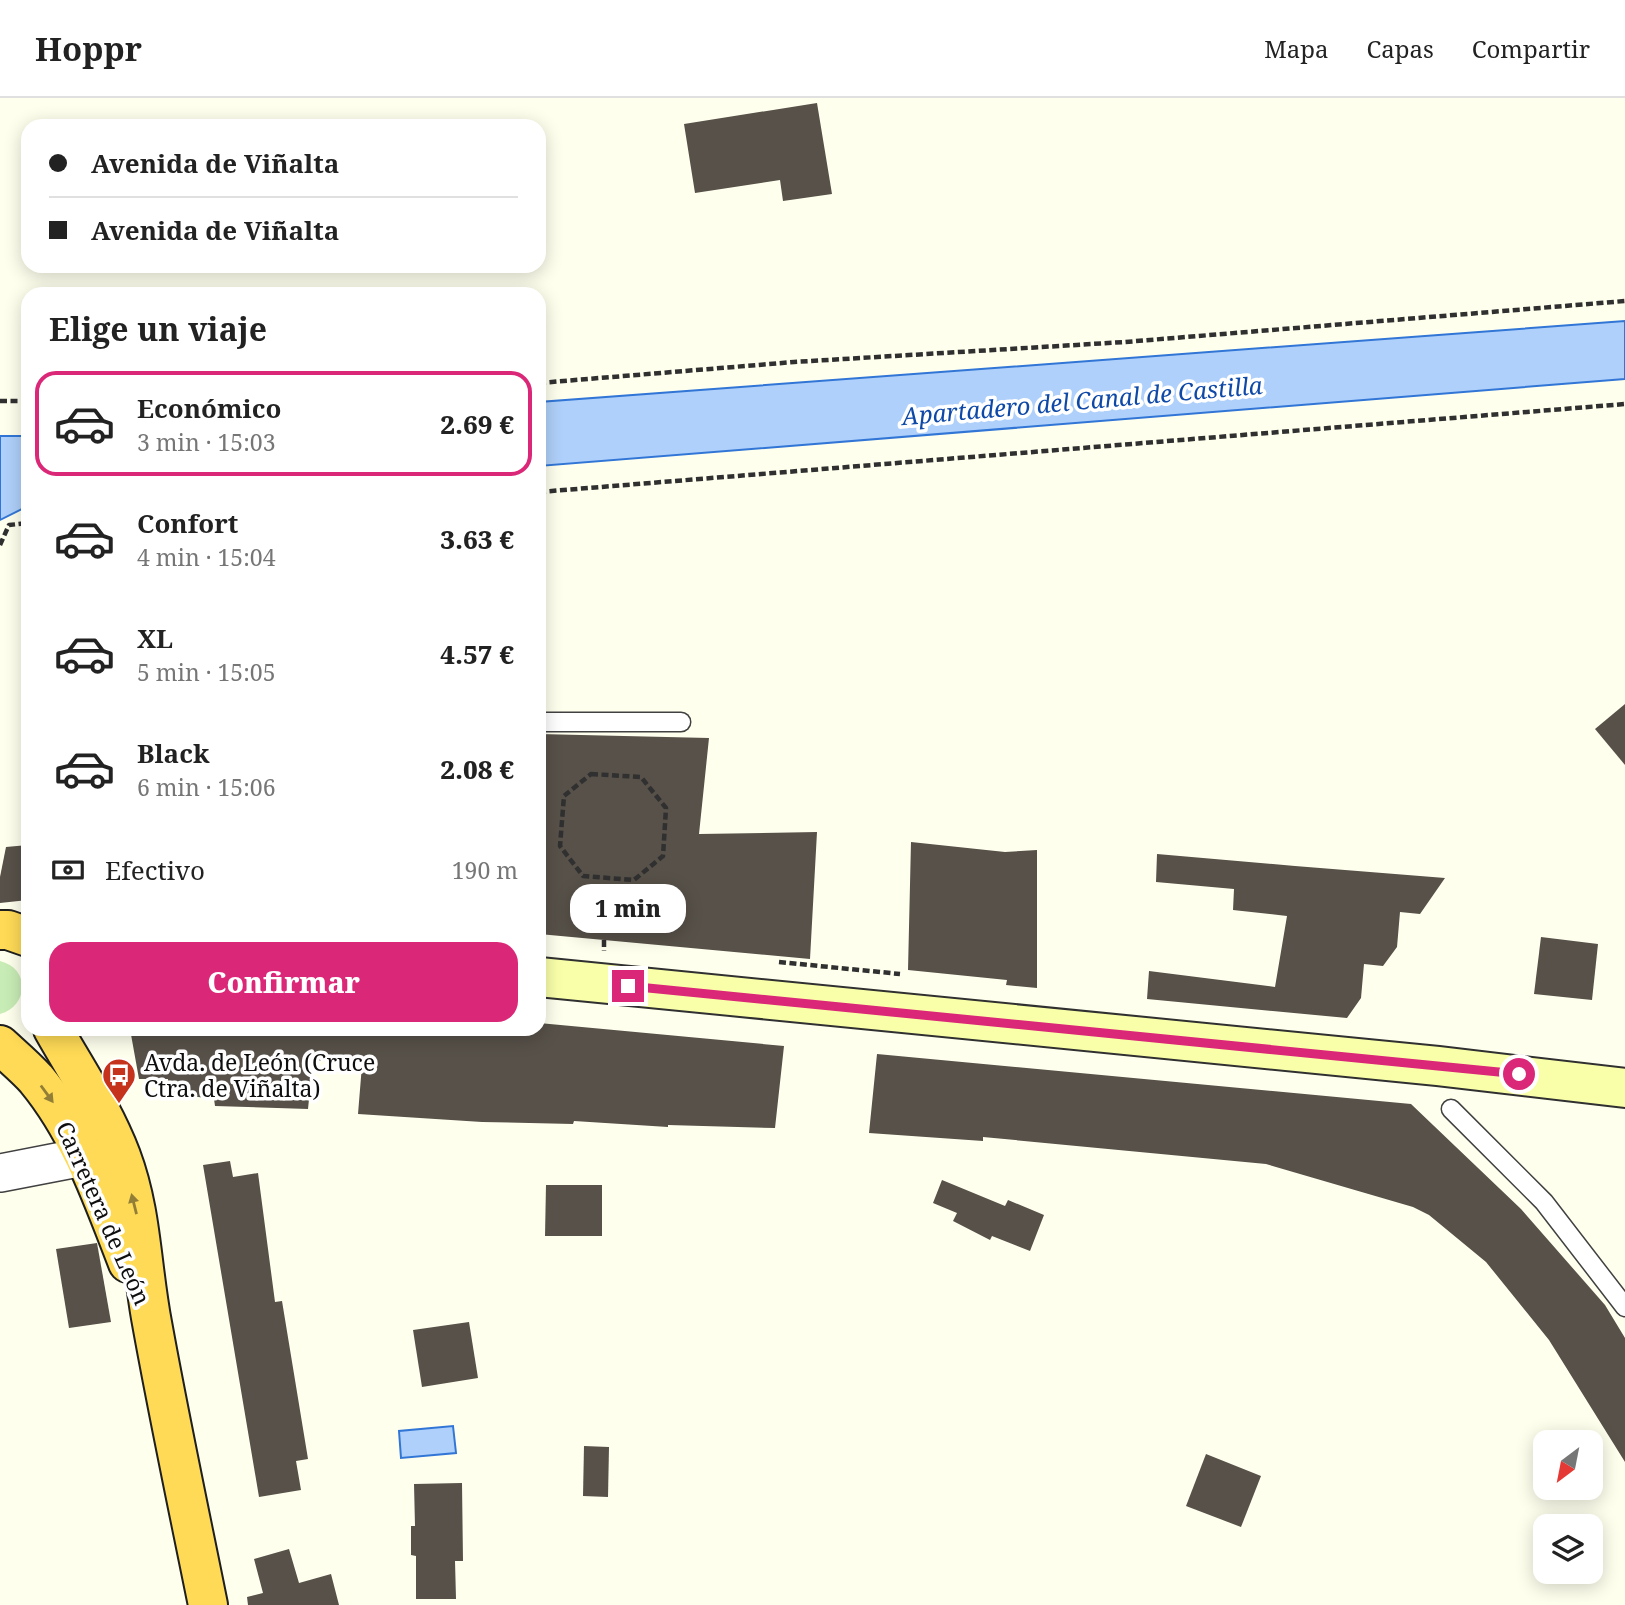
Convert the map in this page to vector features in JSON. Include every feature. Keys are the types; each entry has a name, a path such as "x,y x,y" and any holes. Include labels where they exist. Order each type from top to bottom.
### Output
{"highway":[{"path":"0,930 21,935"},
{"path":"0,1039 21,1035"},
{"name":"Carretera de León","path":"56,1036 94,1100 120,1155 142,1234 151,1320 208,1605"},
{"name":"Carretera de León","path":"0,1045 34,1077 63,1116 83,1157 151,1320"}],"main road":[{"path":"546,978 1438,1066 1625,1088"}],"street":[{"path":"0,1173 83,1157"}],"lane":[{"path":"546,722 681,722"},
{"path":"1451,1109 1544,1202 1625,1307"}],"path":[{"path":"546,382 794,362 1125,342 1625,301"},
{"path":"0,401 21,401"},
{"path":"546,491 1625,404"},
{"path":"0,545 9,525 21,524"},
{"path":"591,774 641,777 667,808 663,856 634,880 610,878 583,876 560,846 564,796 591,774"}],"green space":[{"path":"0,961 17,971 21,979 21,996 10,1010 0,1014"}],"water":[{"name":"Apartadero del Canal de Castilla","path":"1625,321 1625,379 546,465 546,401"},
{"path":"0,436 21,436 21,510 0,520"},
{"path":"453,1426 456,1453 401,1458 399,1431"}],"building":[{"path":"817,103 832,194 783,201 780,180 695,193 684,124"},
{"path":"1625,704 1625,765 1595,729"},
{"path":"546,734 709,738 699,834 817,832 810,959 546,935"},
{"path":"911,842 1005,852 1037,850 1037,988 1006,985 1007,980 908,970"},
{"path":"21,846 21,901 0,903 0,877 6,847"},
{"path":"1157,854 1445,878 1420,914 1400,912 1397,947 1383,966 1364,964 1361,998 1347,1018 1147,999 1149,971 1275,987 1287,916 1233,910 1234,889 1156,882"},
{"path":"1541,937 1598,944 1592,1000 1534,994"},
{"path":"546,1024 784,1046 775,1128 668,1127 574,1121 573,1124 482,1122 358,1114 362,1065 313,1060 308,1109 215,1106 214,1099 167,1093 168,1079 139,1079 131,1036 546,1036"},
{"path":"877,1054 1411,1104 1521,1209 1605,1305 1625,1338 1625,1462 1549,1340 1486,1262 1429,1215 1413,1207 1266,1164 983,1137 983,1141 869,1133"},
{"path":"230,1161 233,1177 258,1173 275,1302 282,1301 308,1459 296,1461 301,1490 259,1497 203,1165"},
{"path":"942,1180 1005,1206 1008,1200 1044,1215 1030,1251 992,1236 990,1240 953,1221 957,1213 933,1203"},
{"path":"546,1185 602,1185 602,1236 545,1236"},
{"path":"97,1243 111,1322 69,1328 56,1249"},
{"path":"469,1322 478,1378 422,1387 413,1330"},
{"path":"584,1446 609,1447 608,1497 583,1496"},
{"path":"1206,1454 1261,1476 1241,1527 1186,1506"},
{"path":"462,1483 463,1561 455,1561 456,1599 416,1599 416,1556 411,1555 411,1526 415,1526 414,1484"},
{"path":"289,1549 299,1583 331,1574 339,1605 248,1605 247,1597 263,1593 254,1559"}],"place":[{"name":"Avda. de León (Cruce Ctra. de Viñalta)","path":"119,1105"}],"route":[{"path":"628,986 1519,1074"}]}
